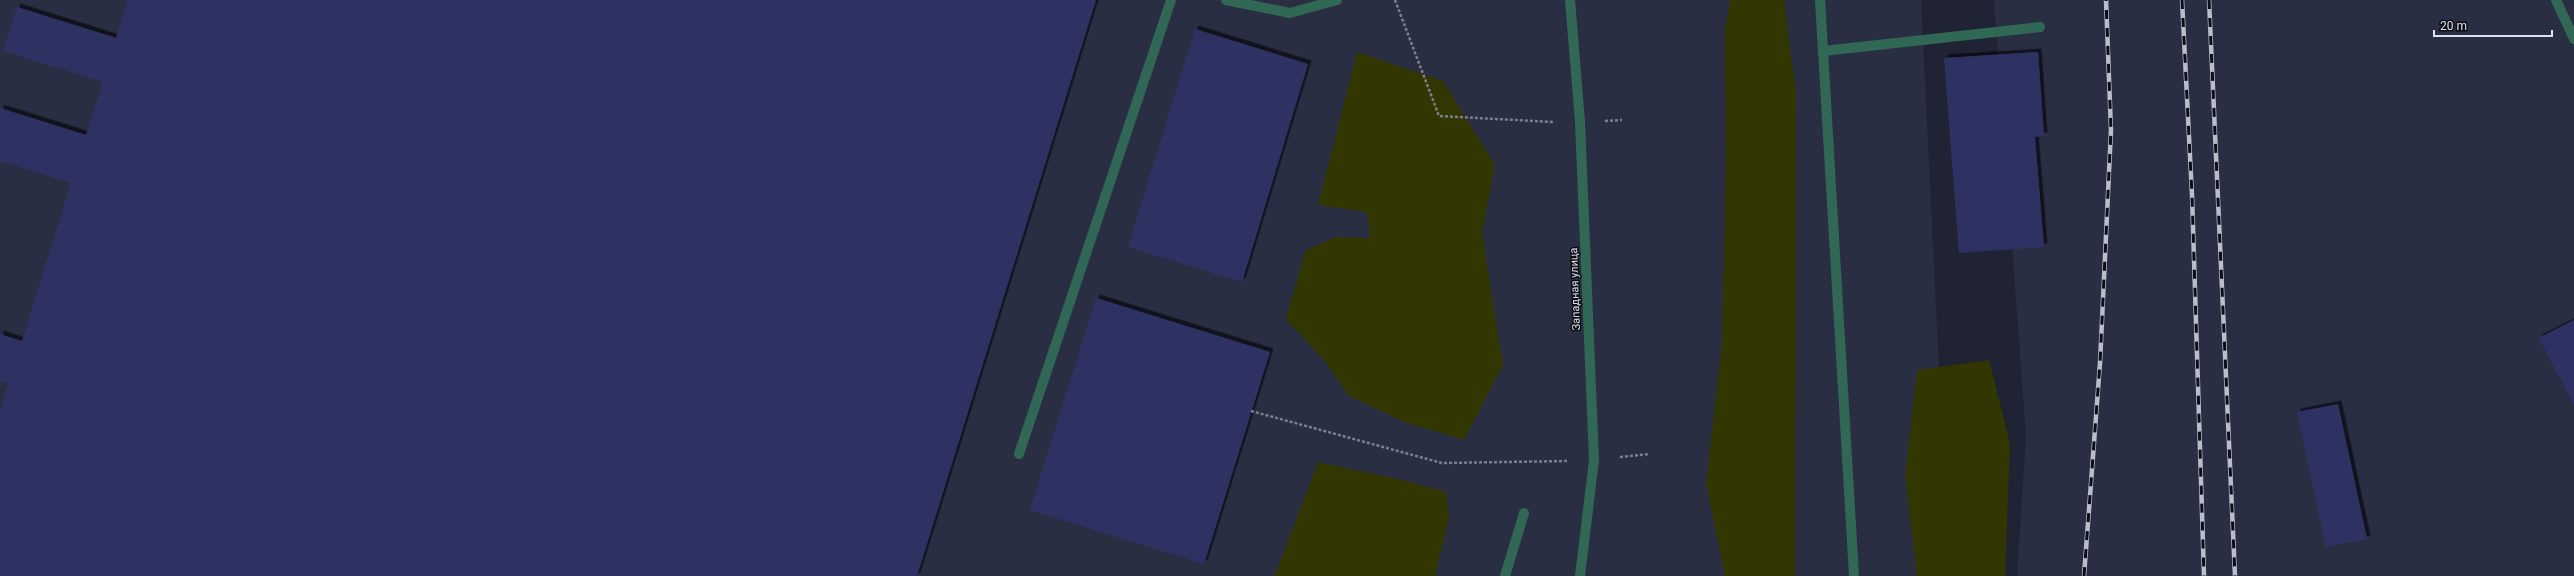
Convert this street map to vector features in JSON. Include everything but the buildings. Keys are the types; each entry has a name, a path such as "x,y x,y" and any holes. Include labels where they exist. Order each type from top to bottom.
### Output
{"street":[{"path":"1019,454 1171,0"},
{"path":"1226,0 1290,13 1337,0"},
{"name":"Западная улица","path":"1570,0 1580,122 1594,460 1580,576"},
{"path":"1820,0 1854,576"},
{"path":"2556,0 2574,39"},
{"path":"1823,51 2040,27"},
{"path":"1505,576 1524,513"}],"path":[{"path":"1395,0 1439,116 1533,123 1622,120"},
{"path":"1252,412 1442,463 1594,460 1650,454"}],"shaded area":[{"path":"0,0 1921,0 1949,576 0,576"},
{"path":"1994,0 2574,0 2574,576 2017,576 2026,436"}],"green space":[{"path":"1730,0 1784,0 1796,95 1795,576 1725,576 1706,483 1722,344 1726,159 1725,29"},
{"path":"1357,52 1443,81 1495,165 1482,233 1503,365 1464,440 1404,422 1349,396 1324,360 1286,319 1305,251 1336,237 1370,238 1367,212 1318,205"},
{"path":"1989,360 2010,443 2005,576 1917,576 1905,475 1917,370"},
{"path":"1318,462 1411,482 1446,492 1449,518 1435,576 1275,576"}],"railway":[{"path":"2084,576 2100,363 2111,130 2106,0"},
{"path":"2182,0 2192,195 2204,576"},
{"path":"2209,0 2235,576"}]}
